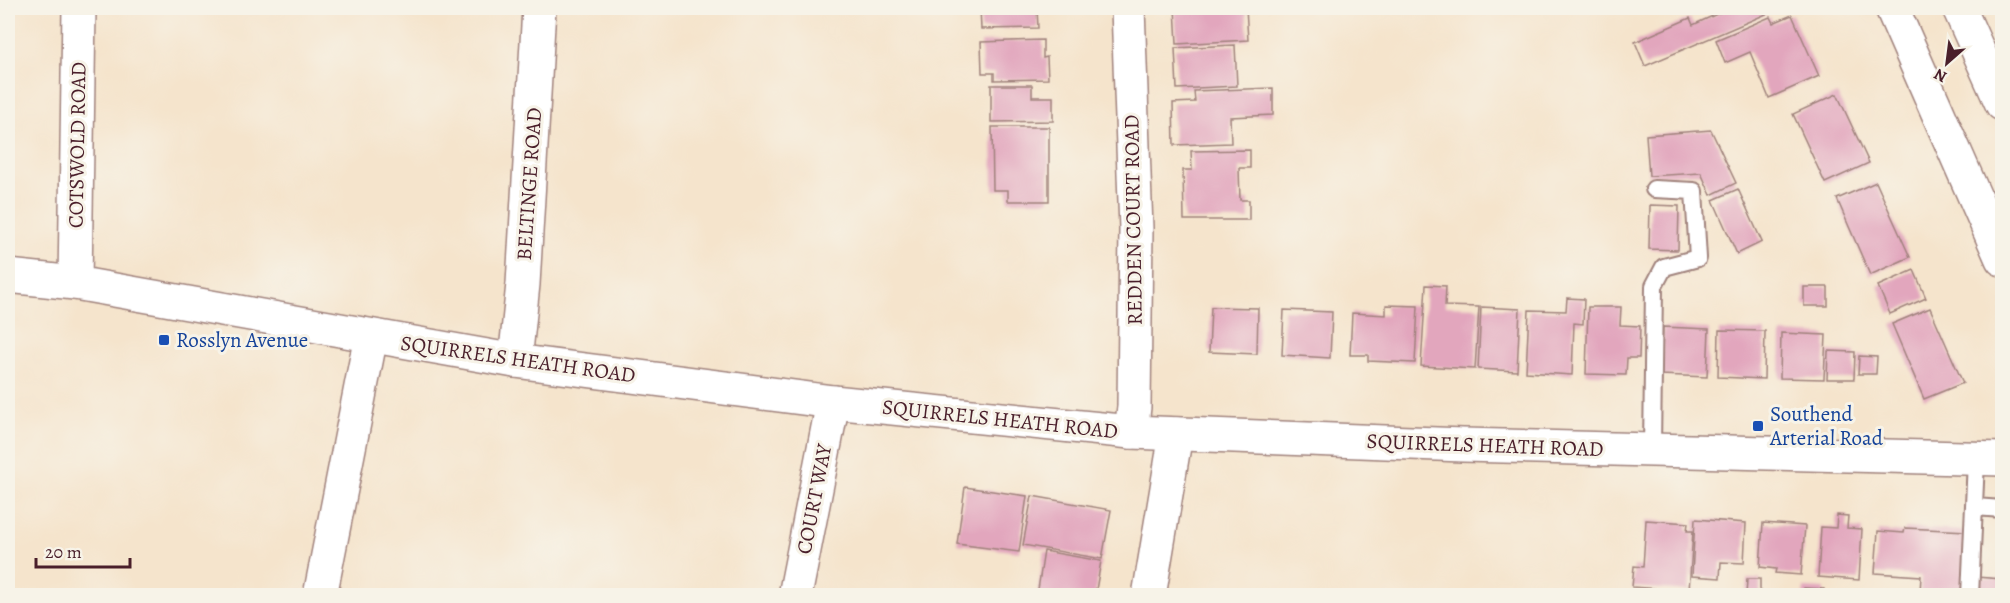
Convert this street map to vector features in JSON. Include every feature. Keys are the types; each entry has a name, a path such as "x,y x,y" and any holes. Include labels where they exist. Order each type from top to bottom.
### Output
{"main road":[{"name":"COTSWOLD ROAD","path":"75,283 79,8"},
{"name":"BELTINGE ROAD","path":"515,361 540,8"},
{"name":"REDDEN COURT ROAD","path":"1128,8 1136,229 1134,407 1131,432"},
{"path":"1892,8 2002,259"},
{"path":"1959,8 2002,104"},
{"name":"SQUIRRELS HEATH ROAD","path":"8,276 75,283 515,361 833,402 1131,432 1463,445 1989,459"},
{"path":"320,596 371,336"},
{"name":"COURT WAY","path":"795,596 833,402"},
{"path":"1149,596 1176,434"}],"lane":[{"path":"1652,449 1654,286 1664,267 1698,258 1694,191 1654,189"},
{"path":"1970,596 1975,507 1989,459"},
{"path":"1975,507 2002,509"}],"building":[{"path":"980,8 1037,8 1038,28 981,29"},
{"path":"1175,8 1246,8 1248,40 1177,44"},
{"path":"1730,8 1778,9 1645,66 1635,42 1690,18 1693,25"},
{"path":"1792,15 1819,76 1769,98 1750,52 1725,63 1716,40 1770,17 1773,23"},
{"path":"1043,40 1043,58 1047,57 1048,79 994,80 994,73 982,73 981,42"},
{"path":"1235,45 1237,86 1177,89 1175,48"},
{"path":"991,85 1032,85 1032,97 1053,97 1053,121 991,122"},
{"path":"1273,88 1273,115 1230,117 1231,143 1174,145 1173,103 1195,102 1194,91"},
{"path":"1837,94 1869,163 1825,183 1793,114"},
{"path":"992,127 1049,127 1049,201 1008,201 1008,190 993,190"},
{"path":"1711,130 1736,183 1711,195 1701,173 1649,176 1646,135"},
{"path":"1250,150 1250,168 1239,168 1240,200 1249,200 1249,220 1184,220 1183,170 1192,170 1191,151"},
{"path":"1876,182 1910,257 1870,275 1837,199"},
{"path":"1738,189 1762,242 1737,254 1713,200"},
{"path":"1650,205 1679,206 1678,250 1649,249"},
{"path":"1914,270 1926,298 1890,314 1878,286"},
{"path":"1426,285 1446,286 1445,306 1479,307 1475,369 1421,366"},
{"path":"1804,287 1828,287 1828,306 1804,306"},
{"path":"1567,298 1584,299 1583,324 1574,323 1572,375 1526,372 1529,310 1566,311"},
{"path":"1386,305 1418,306 1415,363 1368,361 1368,355 1350,355 1352,313 1386,315"},
{"path":"1211,307 1258,308 1257,354 1209,352"},
{"path":"1481,307 1520,309 1517,371 1478,369"},
{"path":"1588,307 1621,307 1620,325 1640,326 1639,358 1627,358 1626,375 1586,374"},
{"path":"1930,308 1963,383 1924,399 1892,324"},
{"path":"1284,310 1332,312 1330,358 1282,355"},
{"path":"1663,327 1709,329 1707,377 1661,375"},
{"path":"1719,330 1765,331 1764,379 1718,377"},
{"path":"1781,333 1826,335 1824,379 1780,378"},
{"path":"1828,351 1855,352 1854,379 1827,379"},
{"path":"1859,356 1877,357 1876,374 1858,374"},
{"path":"965,487 1027,496 1019,552 957,544"},
{"path":"1032,496 1111,510 1102,559 1023,545"},
{"path":"1837,515 1848,516 1847,528 1862,529 1859,580 1818,577 1821,527 1836,528"},
{"path":"1695,519 1746,523 1744,563 1721,562 1720,578 1692,576"},
{"path":"1646,520 1688,523 1687,531 1693,531 1689,591 1632,587 1634,566 1643,567"},
{"path":"1763,523 1805,526 1801,575 1775,573 1776,569 1760,567"},
{"path":"1905,528 1967,531 1963,595 1920,592 1921,576 1875,573 1878,531 1904,533"},
{"path":"1044,551 1101,561 1095,596 1037,596"},
{"path":"1976,577 2002,579 2002,596 1975,596"},
{"path":"1747,579 1760,579 1760,596 1746,596"},
{"path":"1804,588 1824,589 1824,596 1803,596"}],"place":[{"name":"Rosslyn Avenue","path":"164,340"},
{"name":"Southend Arterial Road","path":"1758,426"}]}
